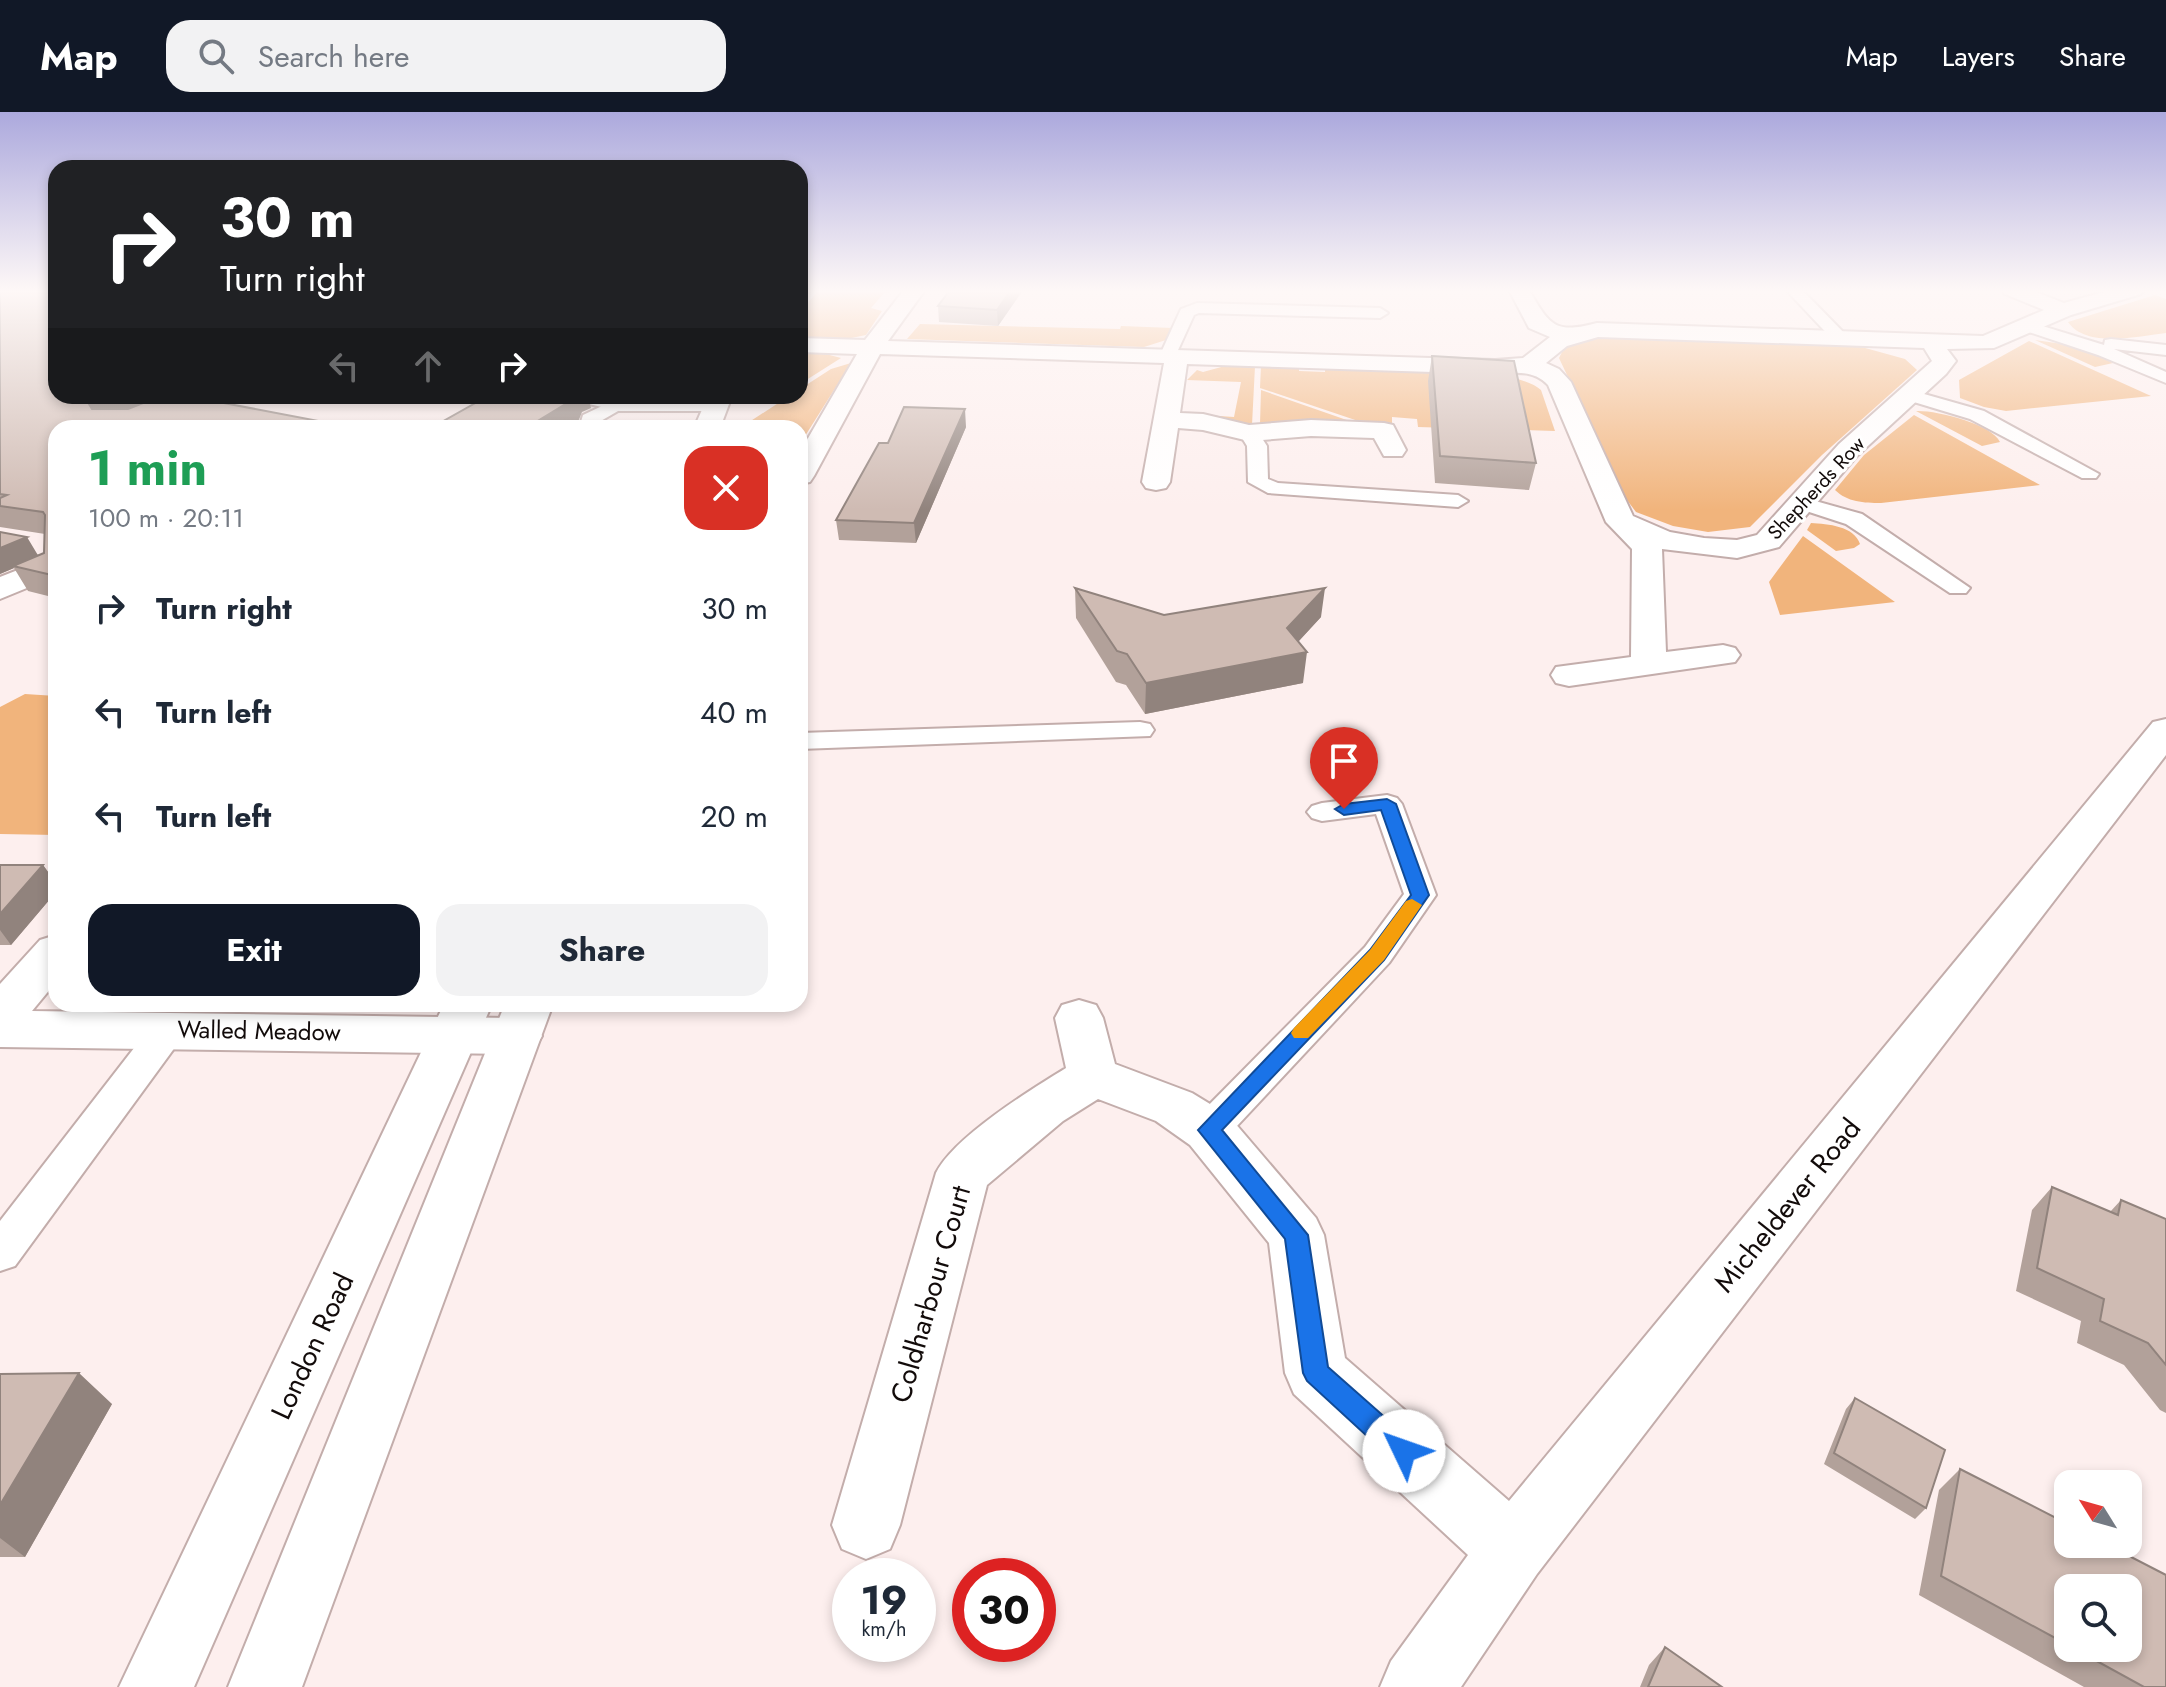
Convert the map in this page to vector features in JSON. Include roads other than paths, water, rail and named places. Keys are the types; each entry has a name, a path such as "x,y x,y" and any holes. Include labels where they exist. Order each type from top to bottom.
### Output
{"street":[{"path":"808,462 865,364"},
{"path":"1156,482 1172,364"},
{"path":"1401,364 1529,365 1551,374 1559,382 1621,522 1647,547 1649,665"},
{"name":"Shepherds Row","path":"1621,522 1673,542 1737,549 1768,541 1848,450 1942,364"},
{"path":"136,420 175,404"},
{"path":"1166,420 1203,422 1249,433 1311,428 1384,431 1393,450"},
{"path":"26,543 48,547"},
{"path":"0,589 48,568"},
{"path":"1569,675 1723,655"},
{"name":"Micheldever Road","path":"1417,1687 1513,1550 2166,730"},
{"path":"0,1016 48,960"},
{"name":"Walled Meadow","path":"0,1029 168,1030 462,1018 523,1020"},
{"name":"London Road","path":"156,1687 462,1018"},
{"path":"1079,1018 1093,1076 1174,1107 1209,1130 1296,1235 1316,1373 1513,1550"},
{"path":"265,1687 523,1020"},
{"name":"Coldharbour Court","path":"866,1525 963,1173 1045,1107 1093,1076"}],"lane":[{"path":"2130,364 2166,378"},
{"path":"1910,395 1977,415 2089,474"},
{"path":"590,420 617,404"},
{"path":"1249,433 1257,446 1258,482 1275,489 1458,501"},
{"path":"1801,503 1854,519 1958,588"},
{"path":"808,741 1140,730"},
{"path":"1209,1130 1377,955 1420,895 1387,804 1322,812"},
{"path":"0,1253 168,1030"}]}
